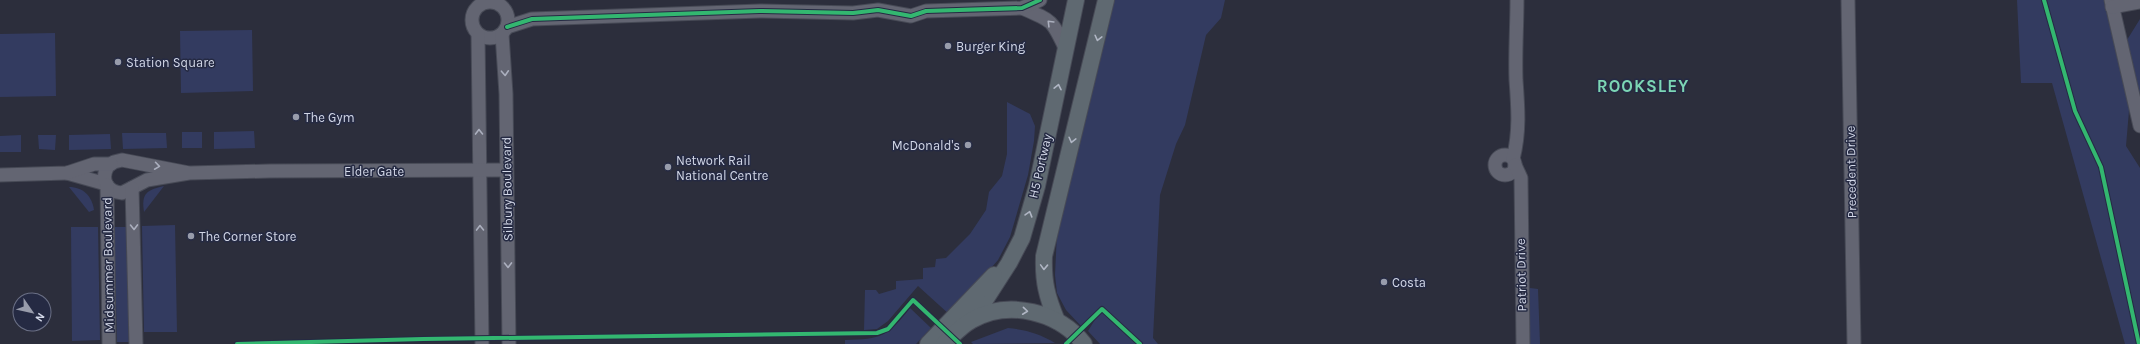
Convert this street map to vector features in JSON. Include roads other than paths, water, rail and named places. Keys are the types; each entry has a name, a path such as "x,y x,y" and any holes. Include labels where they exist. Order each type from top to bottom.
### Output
{"main road":[{"name":"H5 Portway","path":"973,319 1009,263 1022,238 1037,186 1076,0"},
{"name":"H5 Portway","path":"1057,321 1046,293 1043,278 1044,256 1106,0"},
{"path":"934,344 957,323 989,279 1009,263"},
{"path":"957,323 991,312 1007,309 1042,314 1057,321 1081,340"}],"street":[{"path":"478,34 494,38 505,30 532,19 760,11 854,13 878,10 911,16 926,11 1022,8 1040,0"},
{"name":"Patriot Drive","path":"1517,0 1518,142 1511,160 1520,178 1523,344"},
{"name":"Precedent Drive","path":"1848,0 1854,344"},
{"path":"482,344 478,34 472,23 472,15 477,4 490,1 532,19"},
{"path":"2140,2 2110,2 2140,126"},
{"path":"499,4 508,20 505,30"},
{"path":"1022,8 1045,18 1053,24 1066,50"},
{"name":"Silbury Boulevard","path":"505,30 509,344"},
{"path":"1496,160 1511,160 1514,170 1505,175 1499,173 1495,167 1496,160"},
{"path":"0,175 67,173 94,164 111,164 118,161 126,161 189,173"},
{"path":"126,161 134,167 137,174 132,188"},
{"path":"106,185 105,174 111,164"},
{"name":"Elder Gate","path":"189,173 270,171 506,170"},
{"path":"67,173 106,185 118,193 125,192 148,180 189,173"},
{"name":"Patriot Drive","path":"1505,175 1520,206"},
{"name":"Midsummer Boulevard","path":"106,185 109,338"},
{"name":"Midsummer Boulevard","path":"132,188 136,338"}],"place":[{"name":"Burger King","path":"948,46"},
{"name":"Station Square","path":"118,62"},
{"name":"The Gym","path":"296,117"},
{"name":"McDonald's","path":"968,145"},
{"name":"Network Rail National Centre","path":"668,167"},
{"name":"The Corner Store","path":"191,236"},
{"name":"Costa","path":"1384,282"}],"district":[{"name":"ROOKSLEY","path":"1643,86"}]}
